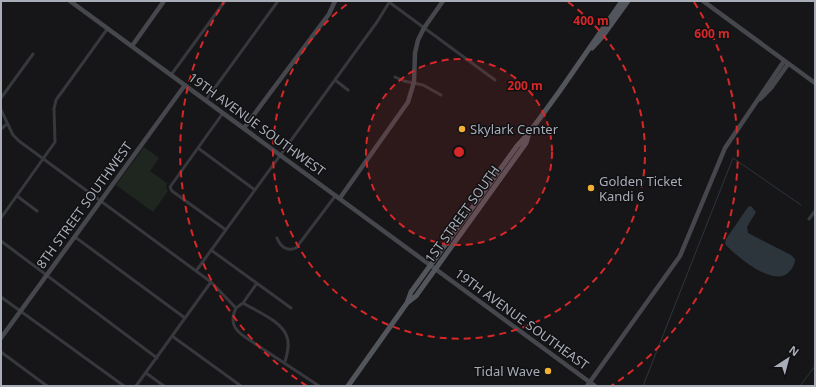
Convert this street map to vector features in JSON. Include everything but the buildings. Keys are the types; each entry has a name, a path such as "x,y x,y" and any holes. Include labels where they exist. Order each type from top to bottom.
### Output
{"main road":[{"name":"1ST STREET SOUTH","path":"590,50 598,34 622,1"},
{"name":"1ST STREET SOUTH","path":"348,386 407,303 411,292 517,146 530,133 590,50 602,37 628,1"},
{"name":"1ST STREET SOUTH","path":"407,303 416,296 436,269 526,143 530,133"}],"street":[{"name":"19TH AVENUE SOUTHWEST","path":"70,1 431,265"},
{"path":"132,46 164,1"},
{"path":"171,75 225,1"},
{"path":"206,100 278,1"},
{"path":"244,128 329,14 335,1"},
{"path":"196,271 335,80 389,1 495,80"},
{"path":"277,238 280,244 285,248 291,250 296,248 338,197 402,112 409,99 414,82 416,48 424,28 443,1"},
{"path":"703,1 815,83"},
{"path":"1,218 55,142 54,109 56,100 108,28"},
{"path":"1,98 33,54"},
{"path":"588,384 680,256 725,148 759,100 767,85 786,62"},
{"path":"395,77 404,81 427,86 441,95"},
{"path":"335,80 348,90"},
{"name":"8TH STREET SOUTHWEST","path":"1,338 185,85"},
{"path":"1,110 7,124 19,141 211,282 236,308"},
{"path":"223,113 170,188 226,230"},
{"path":"1,129 7,124"},
{"path":"198,148 255,190"},
{"path":"17,196 37,211"},
{"path":"809,219 815,211"},
{"path":"75,237 185,318"},
{"path":"1,241 156,358"},
{"path":"211,250 292,308"},
{"name":"19TH AVENUE SOUTHEAST","path":"431,265 588,384 595,386"},
{"path":"136,386 211,282"},
{"path":"257,283 243,303 236,308 232,320 234,328 237,332 285,362 319,386"},
{"path":"1,296 124,386"},
{"path":"243,303 275,323 285,332 288,343 285,362"},
{"path":"172,336 241,386"},
{"path":"1,352 47,386"},
{"path":"146,373 164,386"}],"shaded area":[{"path":"144,147 159,158 150,171 167,183 166,187 168,191 153,212 116,185"},
{"path":"751,206 756,212 747,227 748,233 791,255 795,259 794,265 788,273 781,276 773,276 764,273 737,256 725,244 726,239 748,207"}],"waterway":[{"path":"643,386 733,158 801,205"},
{"path":"800,386 815,366"}],"place":[{"name":"Skylark Center","path":"462,129"},
{"name":"Golden Ticket Kandi 6","path":"591,188"},
{"name":"Tidal Wave","path":"548,371"}]}
